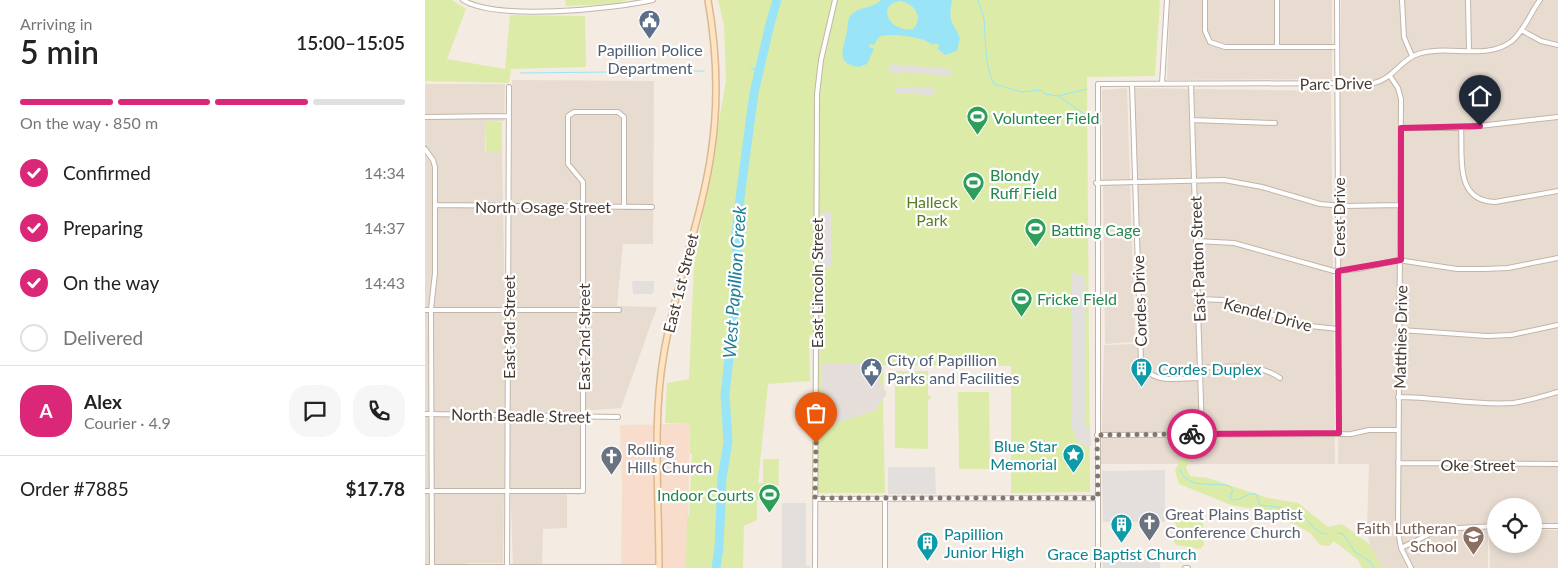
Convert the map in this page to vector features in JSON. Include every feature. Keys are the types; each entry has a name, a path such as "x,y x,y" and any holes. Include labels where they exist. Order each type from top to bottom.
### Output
{"main road":[{"name":"East 1st Street","path":"659,568 660,378 669,327 708,171 715,124 717,64 708,0"}],"street":[{"path":"463,0 483,9 572,10 610,8 653,0"},
{"name":"East Lincoln Street","path":"815,568 817,94 821,60 835,0"},
{"path":"1162,84 1167,0"},
{"path":"1205,0 1205,31 1210,42 1225,47 1337,47"},
{"path":"1277,0 1277,47"},
{"name":"Crest Drive","path":"1337,0 1339,433"},
{"path":"1402,0 1403,30 1411,56 1430,51 1489,50 1502,47 1512,41 1521,30 1540,0"},
{"path":"1468,0 1469,50"},
{"path":"1521,30 1541,41 1558,45"},
{"path":"1206,46 1210,42"},
{"name":"Parc Drive","path":"1097,183 1098,84 1374,83 1390,76 1411,56"},
{"name":"Matthies Drive","path":"1390,76 1398,88 1401,99 1401,330 1398,397 1398,532 1401,548 1411,568"},
{"name":"Cordes Drive","path":"1132,84 1141,361 1148,374 1158,379 1200,378"},
{"name":"East Patton Street","path":"1191,84 1202,434"},
{"name":"East 3rd Street","path":"507,568 509,87"},
{"name":"East 2nd Street","path":"507,490 583,491 584,206 583,183 568,164 568,116 574,112 618,112 624,117 624,207"},
{"path":"425,117 509,116"},
{"path":"1401,128 1461,128 1558,116"},
{"path":"1192,120 1275,123"},
{"path":"1461,128 1463,176 1465,185 1475,197 1484,202 1495,202 1558,191"},
{"path":"425,149 433,160 435,167 435,273 431,309 432,567"},
{"path":"1098,568 1097,183 1194,179 1244,183 1320,204 1338,206 1401,205"},
{"name":"North Osage Street","path":"435,205 652,207"},
{"path":"1196,241 1234,243 1302,263 1338,271 1401,260 1457,269 1484,270 1508,268 1558,258"},
{"name":"Kendel Drive","path":"1198,300 1223,300 1310,326 1338,328"},
{"path":"425,310 619,310"},
{"path":"1401,330 1470,337 1511,335 1558,325"},
{"path":"1200,368 1245,367 1260,369 1280,378"},
{"path":"1398,397 1431,397 1480,404 1514,403 1558,392"},
{"name":"North Beadle Street","path":"425,414 618,417"},
{"path":"1097,435 1339,433 1398,430"},
{"name":"Oke Street","path":"1398,463 1558,464"},
{"path":"425,490 507,490"},
{"path":"815,498 1098,498"},
{"path":"885,498 885,568"},
{"path":"1401,548 1440,529 1487,526"},
{"path":"1542,526 1558,526"},
{"path":"425,567 659,568"}],"shaded area":[{"path":"1170,0 1332,0 1332,79 1167,80"},
{"path":"1341,0 1558,0 1558,523 1542,523 1542,498 1487,498 1488,568 1381,568 1371,553 1367,528 1369,464 1338,464"},
{"path":"889,64 951,69 951,76 904,72 898,74 889,71"},
{"path":"512,80 654,81 653,244 623,244 617,306 657,307 621,408 580,411 580,495 567,494 567,528 543,529 542,568 513,568 510,476"},
{"path":"425,84 505,84 504,121 486,122 485,151 502,151 506,362 503,563 467,563 467,568 425,568"},
{"path":"896,87 935,88 933,95 895,93"},
{"path":"1127,88 1135,342 1105,344 1102,90"},
{"path":"1134,88 1331,91 1335,464 1101,464 1104,345 1138,344"},
{"path":"822,212 832,212 832,267 822,267"},
{"path":"1072,272 1086,278 1086,427 1090,429 1091,445 1088,447 1078,442 1072,429"},
{"path":"632,281 654,281 654,291 652,294 633,294"},
{"name":"City of Papillion Parks and Facilities","path":"822,363 871,363 886,394 876,410 826,428 821,416"},
{"path":"690,424 687,568 621,568 622,488 620,425"},
{"path":"888,467 935,467 936,494 888,494"},
{"path":"1165,470 1165,522 1103,522 1102,471"},
{"path":"782,503 806,503 806,565 810,566 810,568 782,568"},
{"path":"1542,530 1558,530 1558,568 1490,568 1490,553 1542,553"},
{"path":"1160,560 1160,568 1103,568 1103,561"}],"green space":[{"path":"425,0 452,0 466,9 447,59 505,69 510,15 585,16 586,67 509,69 511,70 509,83 425,81"},
{"path":"565,0 628,0 611,4 566,6"},
{"name":"Halleck Park","path":"718,0 1160,0 1155,76 1087,77 1090,492 1011,493 1011,366 883,365 884,388 887,394 883,399 885,493 812,493 813,335 809,335 810,381 768,384 758,483 763,483 763,459 779,459 778,500 757,500 757,520 744,526 743,568 686,568 687,516 689,516 692,454 690,454 690,424 665,423 667,383 689,379 694,265 726,81 724,25","holes":["822,363 871,363 886,394 876,410 825,427 821,416"]},
{"path":"486,122 502,122 502,151 486,151"},
{"path":"895,371 928,371 928,395 932,398 928,400 928,449 895,448"},
{"path":"958,392 989,392 990,469 959,469"},
{"path":"1182,456 1190,456 1186,468 1190,476 1208,478 1268,498 1298,503 1328,527 1342,524 1368,543 1383,568 1362,568 1358,560 1334,541 1329,546 1320,545 1310,533 1294,524 1254,509 1231,505 1179,484 1175,471"},
{"path":"1176,518 1194,518 1203,523 1204,545 1200,549 1177,545 1174,542"}],"water":[{"path":"881,0 952,0 951,18 960,38 957,51 945,55 937,48 940,46 936,43 933,45 929,42 907,36 891,35 879,37 874,45 870,44 869,47 874,49 867,64 859,67 846,62 842,54 850,17 857,11","holes":["905,2 914,8 918,16 913,29 897,27 892,23 887,12 893,3"]}],"waterway":[{"name":"West Papillion Creek","path":"716,568 719,548 722,478 728,442 725,395 738,275 736,234 754,93 777,0"},
{"path":"978,0 984,19 986,52 994,84 1022,92 1041,90 1045,94 1058,96 1086,115"},
{"path":"751,69 760,68"},
{"path":"520,73 704,71"},
{"path":"1058,96 1087,89"},
{"path":"1180,470 1184,477 1195,483 1229,486 1233,490 1230,497 1232,500 1256,494 1260,505 1282,508 1297,513 1305,518 1316,530 1327,534"},
{"path":"1337,533 1343,534 1355,552 1371,562 1374,568"}],"way so far":[{"path":"816,443 815,498 1098,498 1097,435 1192,434"}],"place":[{"name":"Papillion Police Department","path":"650,39"},
{"name":"Volunteer Field","path":"977,136"},
{"name":"Blondy Ruff Field","path":"974,202"},
{"name":"Batting Cage","path":"1035,248"},
{"name":"Fricke Field","path":"1021,317"},
{"name":"City of Papillion Parks and Facilities","path":"871,387"},
{"name":"Cordes Duplex","path":"1142,387"},
{"name":"Blue Star Memorial","path":"1073,473"},
{"name":"Rolling Hills Church","path":"611,476"},
{"name":"Indoor Courts","path":"770,513"},
{"name":"Great Plains Baptist Conference Church","path":"1149,541"},
{"name":"Grace Baptist Church","path":"1122,543"},
{"name":"Faith Lutheran School","path":"1473,555"},
{"name":"Papillion Junior High","path":"928,561"}],"route":[{"path":"1192,434 1339,433 1338,271 1359,269 1401,260 1401,128 1461,128 1480,126"}]}
